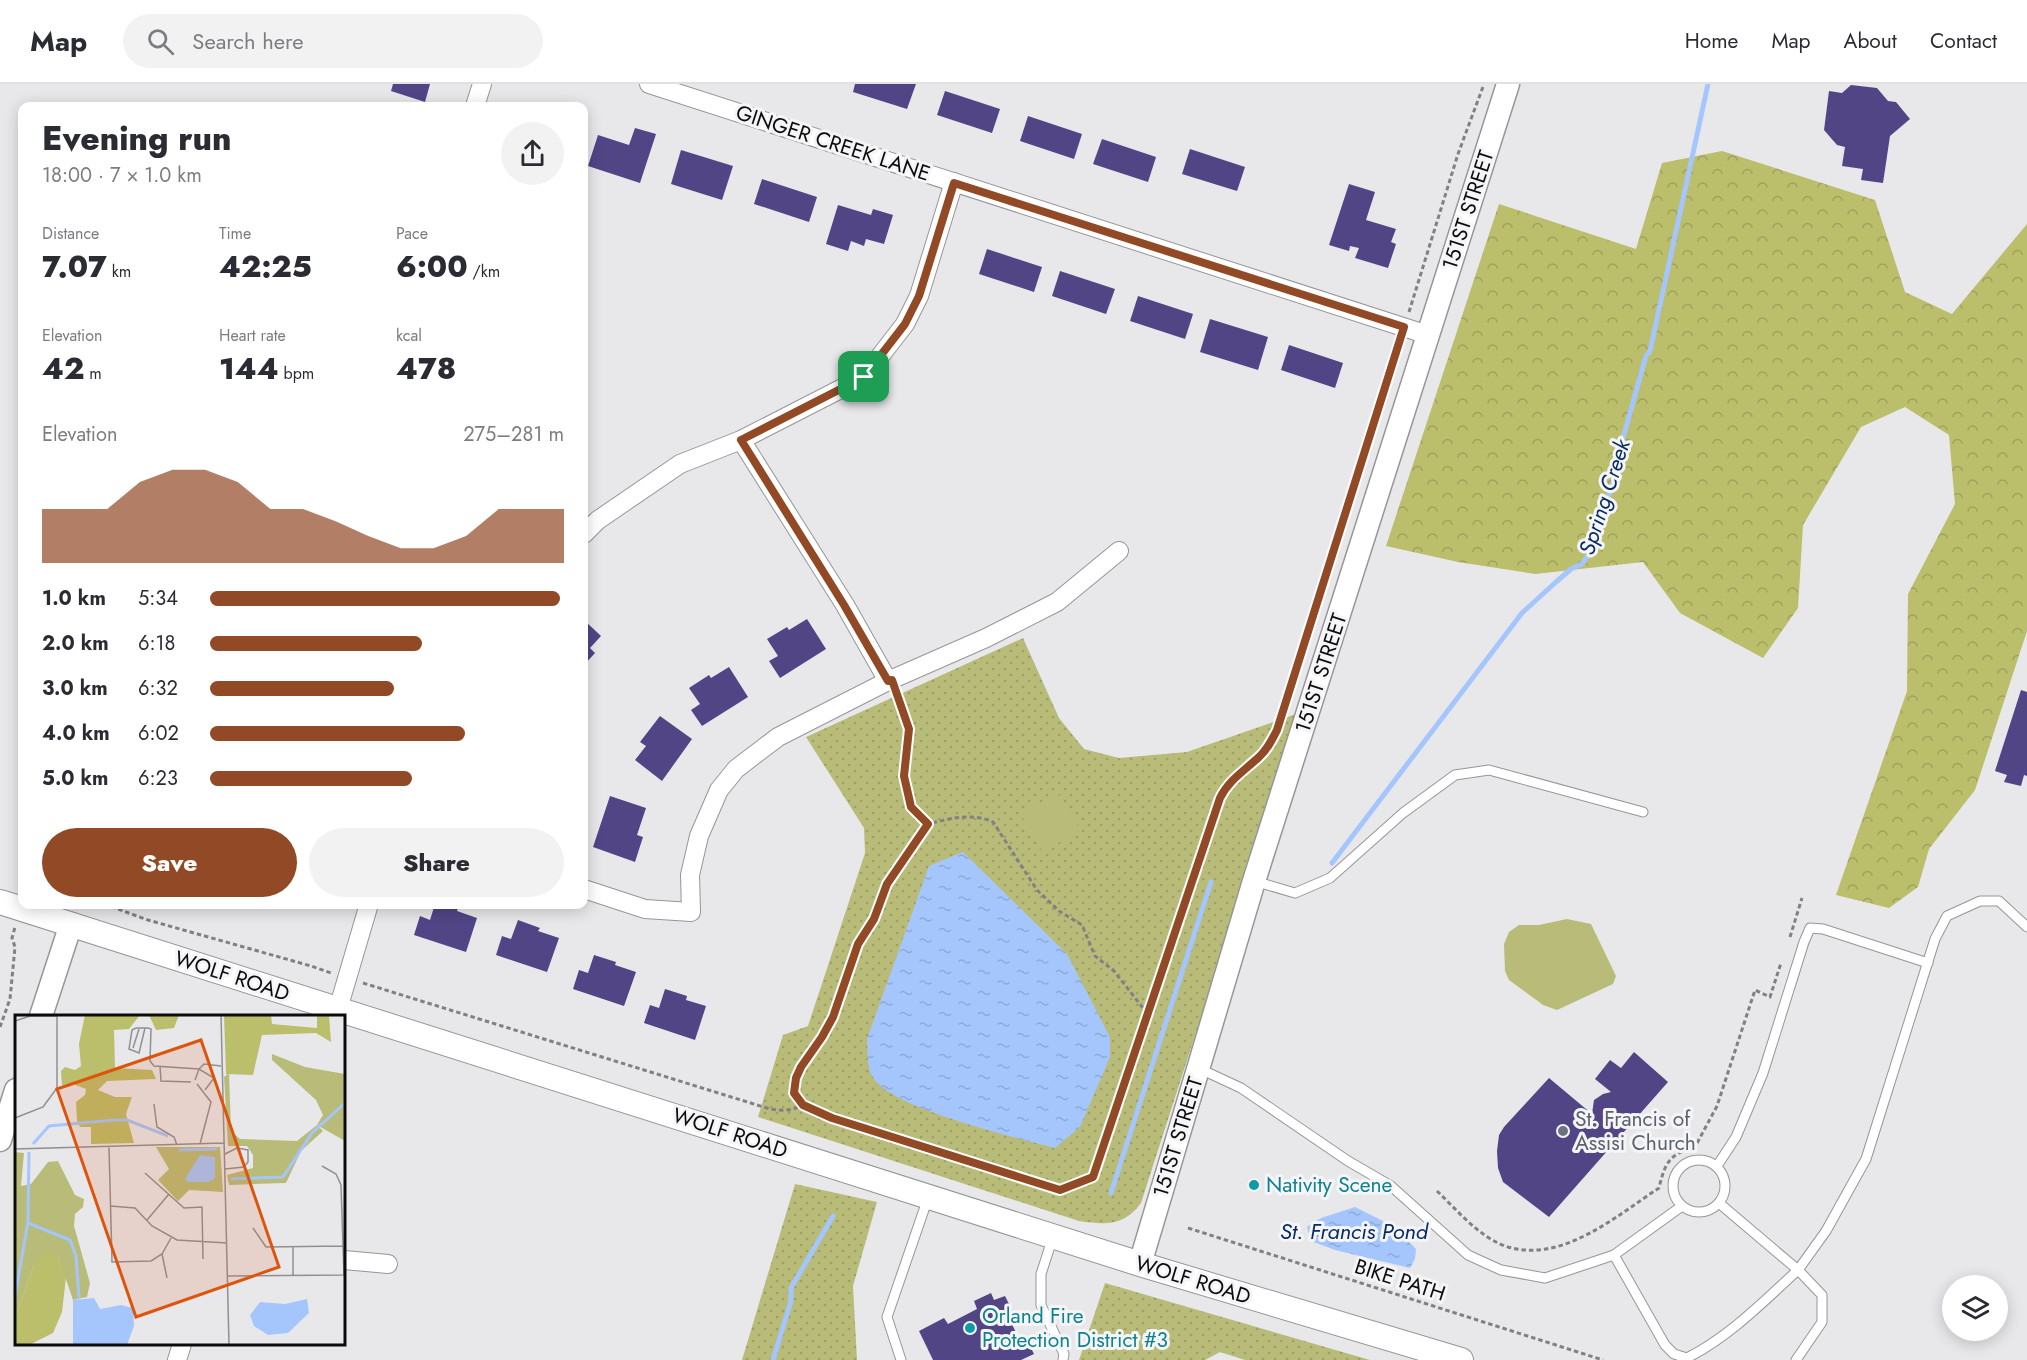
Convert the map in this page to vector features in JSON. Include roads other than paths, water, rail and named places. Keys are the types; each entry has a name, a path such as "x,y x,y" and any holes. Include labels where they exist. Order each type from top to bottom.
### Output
{"main road":[{"name":"WOLF ROAD","path":"0,902 18,908"},
{"name":"WOLF ROAD","path":"23,909 1140,1264 1461,1360"}],"street":[{"path":"477,102 482,84"},
{"name":"GINGER CREEK LANE","path":"649,84 1428,335"},
{"name":"151ST STREET","path":"1140,1264 1254,881 1508,84"},
{"path":"588,530 598,520 680,464 741,440 864,377 905,324 919,296 954,183"},
{"path":"741,440 890,680"},
{"path":"588,890 645,909 691,912 690,875 699,836 718,790 736,769 778,737 890,680 986,638 1057,602 1119,551"},
{"path":"338,1009 368,909"},
{"path":"41,1015 71,924"},
{"path":"0,1140 15,1093"},
{"path":"345,1260 388,1264"},
{"path":"177,1360 182,1345"}],"lane":[{"path":"1254,881 1295,893 1330,878 1403,813 1455,774 1489,770 1643,812"},
{"path":"1614,1255 1665,1345 1674,1354 1687,1358 1701,1351 1742,1322 1798,1270 1826,1230 1866,1159 1935,939 1947,916 1980,900 1999,901 2027,927"},
{"path":"1717,1166 1736,1137 1763,1073 1810,928 1822,929 1928,963"},
{"path":"1198,1068 1241,1088 1348,1161 1391,1186 1468,1255 1501,1270 1545,1278 1614,1255 1682,1206"},
{"path":"1693,1160 1710,1161 1717,1166 1725,1180 1726,1188 1719,1203 1705,1212 1697,1212 1682,1206 1674,1192 1673,1184 1679,1168 1693,1160"},
{"path":"901,1360 887,1317 928,1196"},
{"path":"1719,1203 1798,1270 1822,1295 1822,1322 1796,1360"},
{"path":"1053,1236 1041,1274 1041,1305 1064,1354 1063,1360"}],"water":[{"path":"963,852 1067,954 1110,1037 1110,1057 1080,1127 1055,1148 986,1130 931,1112 887,1090 871,1075 867,1039 929,866"},
{"name":"St. Francis Pond","path":"1355,1207 1391,1225 1416,1249 1415,1259 1410,1268 1335,1250 1311,1241 1307,1227 1321,1218"}],"waterway":[{"name":"Spring Creek","path":"1332,863 1522,613 1571,569 1582,564 1591,551 1624,448 1623,438 1646,356 1650,351 1708,84"},
{"name":"Spring Creek","path":"1111,1193 1211,882"},
{"name":"Spring Creek","path":"773,1360 791,1301 791,1288 833,1216"}],"place":[{"name":"St. Francis of Assisi Church","path":"1563,1131"},
{"name":"Nativity Scene","path":"1254,1185"},
{"name":"Orland Fire Protection District #3","path":"970,1328"}]}
